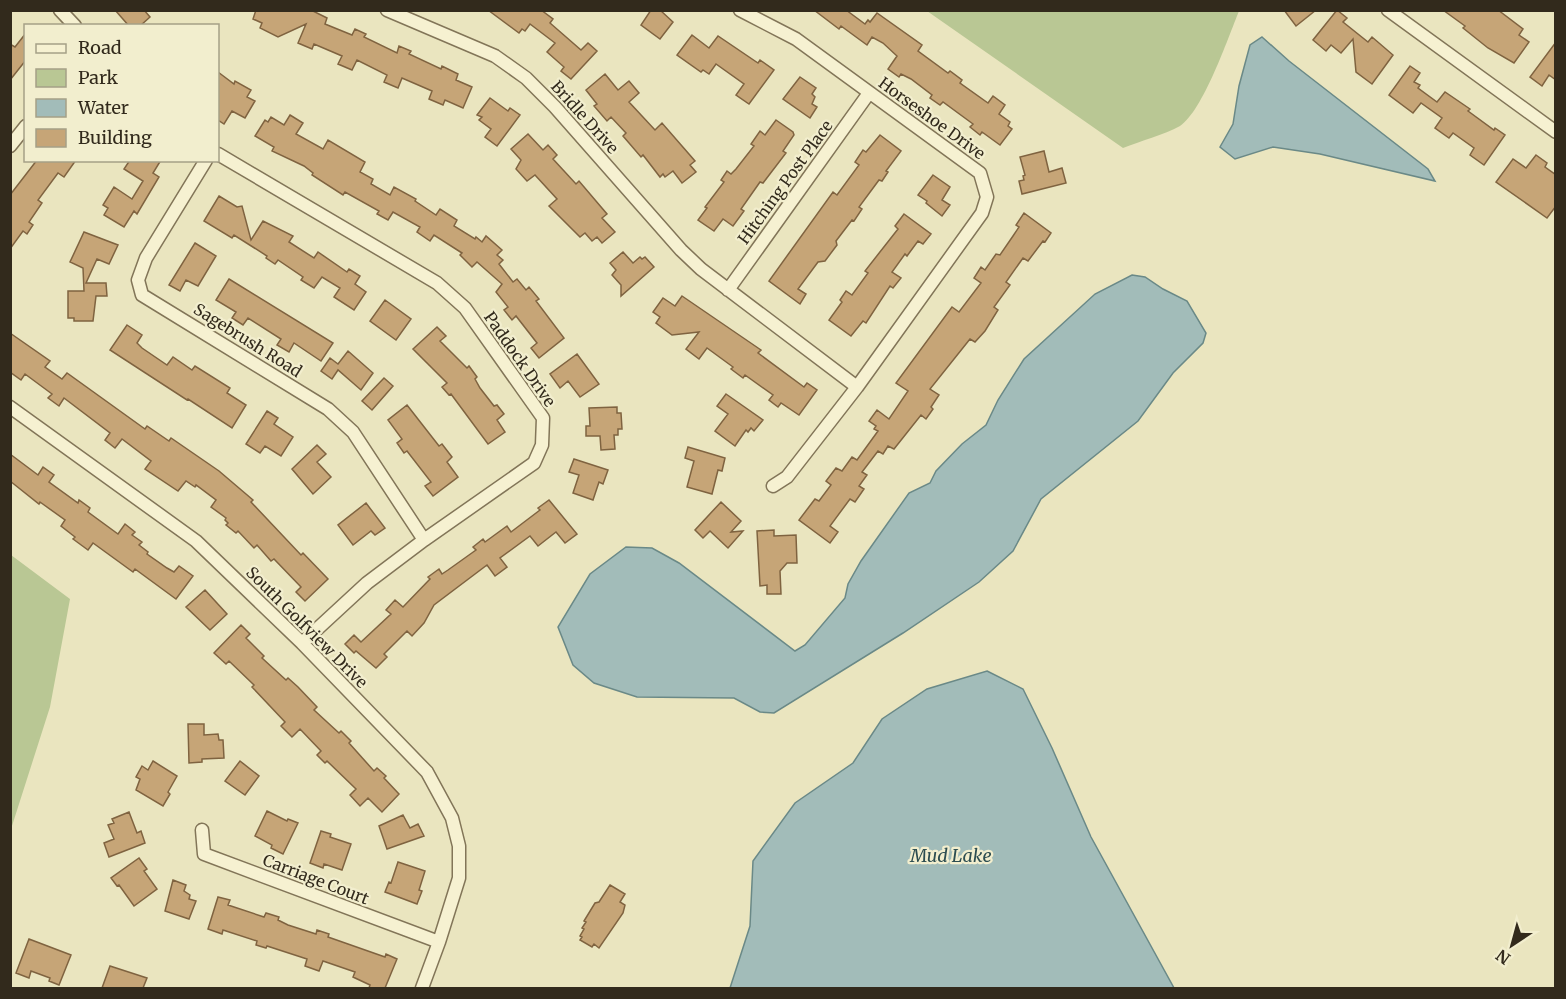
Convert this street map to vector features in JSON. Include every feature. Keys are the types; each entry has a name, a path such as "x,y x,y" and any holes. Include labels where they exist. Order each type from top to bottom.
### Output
{"street":[{"path":"60,10 73,24"},
{"name":"Bridle Drive","path":"387,10 495,56 526,78 555,107 681,250 728,290"},
{"name":"Horseshoe Drive","path":"740,10 796,39 980,173 987,197 982,213 856,387 787,477 772,486"},
{"path":"1388,10 1556,132"},
{"name":"Hitching Post Place","path":"728,290 869,93"},
{"path":"10,146 24,128"},
{"name":"Paddock Drive","path":"219,155 437,283 465,308 543,418 542,445 534,463 367,583 302,643"},
{"name":"Sagebrush Road","path":"205,162 146,258 138,280 142,295 328,409 354,432 424,540"},
{"path":"728,290 856,387"},
{"name":"South Golfview Drive","path":"10,408 196,541 302,643 428,772 452,818 459,846 459,878 422,988"},
{"name":"Carriage Court","path":"202,830 204,854 439,942"}],"green space":[{"path":"927,11 1239,11 1214,73 1189,118 1174,129 1123,148"},
{"path":"11,555 70,599 50,707 11,829"}],"water":[{"path":"1262,37 1289,61 1428,169 1435,181 1320,154 1273,147 1235,159 1220,147 1233,124 1239,86 1250,45"},
{"path":"1132,275 1145,277 1187,301 1206,333 1203,343 1173,373 1138,421 1041,499 1013,551 979,582 903,633 774,713 760,712 734,698 637,697 594,683 573,665 558,627 590,574 626,547 652,548 679,563 795,651 805,645 845,598 848,584 861,561 909,493 930,483 936,471 962,444 986,425 998,400 1024,359 1095,294"},
{"name":"Mud Lake","path":"987,671 1023,689 1091,837 1174,988 730,988 750,926 753,861 795,803 853,763 882,719 927,689"}],"building":[{"path":"115,10 144,10 150,17 142,24 127,24"},
{"path":"256,10 311,10 327,18 325,24 352,35 355,29 366,34 364,37 397,53 399,46 411,51 409,54 458,74 456,80 472,87 463,108 445,100 443,105 429,99 432,91 402,78 398,88 384,82 387,75 357,60 352,70 338,64 342,56 314,44 312,49 298,43 306,24 278,37 260,28 262,23 253,19"},
{"path":"488,10 541,10 553,19 550,23 581,50 588,43 597,51 571,79 561,71 564,67 547,52 555,43 530,24 525,31 522,29 519,33"},
{"path":"651,10 660,10 673,22 660,39 641,25"},
{"path":"814,10 846,10 865,24 868,20 870,22 877,13 922,45 918,51 948,73 950,71 962,80 960,83 988,103 993,96 1005,105 999,114 1010,122 1008,126 1012,129 1000,145 982,132 980,135 970,127 973,124 943,102 940,105 930,98 932,95 911,79 901,74 899,77 888,69 897,56 883,43 872,37 867,45 841,26 839,29"},
{"path":"1284,10 1316,10 1296,26"},
{"path":"1337,10 1347,18 1343,22 1368,42 1372,37 1393,55 1372,84 1356,72 1353,39 1341,53 1331,45 1326,51 1313,40"},
{"path":"1443,10 1498,10 1523,29 1519,35 1529,42 1514,63 1488,48 1463,28 1465,26"},
{"path":"692,35 709,48 718,36 758,63 760,60 774,70 749,104 736,95 744,84 716,64 709,74 703,70 701,72 677,55"},
{"path":"24,36 24,62 10,80 10,44 15,47"},
{"path":"1556,42 1556,80 1549,75 1542,86 1530,77"},
{"path":"1410,66 1420,73 1414,82 1420,85 1418,88 1437,102 1445,92 1470,109 1468,111 1494,130 1495,128 1505,135 1484,165 1470,155 1474,148 1453,133 1449,138 1435,128 1442,118 1421,103 1413,113 1389,95"},
{"path":"219,73 234,84 235,81 251,90 247,97 255,101 245,118 232,111 224,124 219,121"},
{"path":"605,74 618,90 629,81 639,93 629,102 655,130 662,123 695,161 690,165 696,172 682,183 673,171 665,177 663,174 660,177 643,155 641,157 623,136 626,133 611,117 607,121 594,106 597,104 586,90"},
{"path":"800,77 816,88 812,94 815,97 812,104 817,107 810,118 783,99"},
{"path":"490,98 508,111 510,108 520,115 497,146 485,137 491,129 479,120 482,117 477,115"},
{"path":"290,115 303,123 296,134 323,149 328,140 365,162 360,172 373,179 371,184 390,195 394,187 416,199 415,201 436,215 440,209 457,220 454,226 475,239 476,237 482,242 486,236 502,250 497,255 503,260 499,264 513,282 517,279 526,290 529,287 539,299 536,301 564,338 539,358 531,348 537,343 516,316 512,320 504,310 508,307 496,292 502,284 477,262 472,267 460,255 462,253 434,235 430,241 417,232 420,227 393,212 388,220 377,214 379,211 345,192 343,195 312,175 313,173 304,166 272,151 274,147 255,136 265,120 268,122 271,117 284,125"},
{"path":"776,120 794,135 783,151 786,153 763,183 760,182 741,209 744,211 733,226 723,219 714,231 698,220 707,208 705,207 724,182 721,180 727,171 731,174 736,169 754,146 751,144 760,131 765,135"},
{"path":"528,134 543,150 548,145 557,155 553,159 576,184 579,181 607,214 602,218 615,232 602,243 597,237 592,241 585,233 580,237 549,206 557,199 535,175 527,181 516,169 521,160 511,149"},
{"path":"880,135 901,151 886,171 888,172 882,181 879,180 859,207 862,209 836,241 837,245 825,261 818,262 798,289 806,294 800,304 769,281 833,192 837,195 859,165 855,162 863,150 866,152"},
{"path":"1044,151 1049,172 1062,168 1066,183 1022,194 1019,181 1024,180 1025,175 1020,157"},
{"path":"1536,155 1547,163 1545,167 1556,175 1556,206 1547,218 1496,182 1513,159 1526,168"},
{"path":"35,162 75,162 64,177 58,173 38,200 42,203 29,222 33,225 27,234 23,231 10,249 10,195"},
{"path":"129,162 160,162 153,173 159,177 137,214 134,211 124,227 104,215 108,208 103,205 114,187 132,199 143,181 124,169"},
{"path":"933,175 950,187 942,200 950,205 942,216 918,195"},
{"path":"219,196 237,207 242,206 251,240 263,221 293,236 289,242 314,258 318,252 347,272 349,269 360,276 355,284 366,292 354,310 334,297 340,288 322,277 314,288 301,280 303,277 278,260 275,264 266,258 267,256 234,235 232,238 204,221"},
{"path":"1024,213 1051,233 1028,261 1023,258 1006,282 1010,285 994,307 998,310 985,331 975,342 970,339 930,389 939,395 926,419 921,415 894,449 888,446 883,454 878,451 862,472 867,475 859,486 864,489 855,502 850,499 830,526 838,532 830,543 799,520 815,499 819,501 831,485 826,481 836,468 842,471 852,457 857,460 878,431 874,429 876,426 869,421 877,410 889,419 908,391 896,383 952,307 959,312 981,283 974,278 981,267 985,270 996,254 1000,255 1019,227 1016,225"},
{"path":"904,214 931,234 923,244 918,241 907,256 905,254 892,272 901,278 893,288 890,286 866,323 863,321 851,336 829,320 842,302 840,300 846,291 852,295 868,273 865,271 898,229 895,226"},
{"path":"84,232 118,245 109,264 97,259 86,283 106,283 107,296 96,296 93,321 74,321 74,318 68,318 68,291 84,291 83,268 70,262"},
{"path":"195,243 216,256 198,286 186,280 180,291 169,285"},
{"path":"623,252 633,263 640,257 642,259 645,257 654,267 621,296 621,285 612,275 616,270 610,263"},
{"path":"229,279 333,343 321,361 294,343 289,352 277,345 281,339 248,318 243,325 232,318 236,312 216,300"},
{"path":"682,296 761,350 758,353 804,387 807,383 817,390 799,415 781,403 778,407 769,400 773,395 745,375 743,378 731,369 733,367 707,348 699,359 686,349 699,332 672,335 656,323 660,317 653,312 663,298 675,306"},
{"path":"385,300 411,319 396,340 370,321"},
{"path":"127,325 142,335 137,343 142,348 167,365 173,357 192,370 195,366 230,388 227,393 246,405 232,428 110,350"},
{"path":"437,327 446,336 440,341 467,368 469,366 477,377 475,379 480,388 494,406 497,405 504,414 497,420 505,432 488,444 451,394 449,395 442,387 447,383 413,349"},
{"path":"10,333 50,361 45,367 62,379 67,373 145,429 147,426 169,441 171,438 219,471 253,500 251,502 301,555 303,553 328,579 305,601 296,592 301,587 274,559 271,561 257,545 254,548 238,531 236,533 226,525 228,523 226,518 211,507 216,500 196,485 195,487 186,481 178,491 145,469 151,461 122,439 115,448 105,440 110,433 64,398 59,406 48,398 52,394 25,374 21,380 10,372"},
{"path":"348,351 373,373 361,390 338,370 332,379 321,371 330,358 338,364"},
{"path":"577,354 599,384 580,397 568,381 560,388 550,374"},
{"path":"384,378 393,386 372,410 362,401"},
{"path":"726,394 763,420 754,431 751,428 748,432 746,430 735,446 715,431 728,414 717,406"},
{"path":"407,405 439,446 442,444 452,457 447,462 458,477 433,496 425,486 431,482 407,451 404,453 397,443 402,439 388,420"},
{"path":"617,407 617,413 621,413 622,429 618,429 618,435 614,435 615,449 601,450 600,436 586,436 586,426 590,426 589,408"},
{"path":"267,411 278,418 274,424 293,437 281,456 265,446 260,453 246,444"},
{"path":"317,445 326,454 317,462 331,477 313,494 292,469"},
{"path":"688,447 725,458 722,471 718,470 712,494 687,487 694,461 685,458"},
{"path":"10,454 38,475 43,467 54,475 49,482 78,503 79,500 90,508 88,512 118,534 125,524 135,532 132,535 142,542 139,545 148,552 147,554 167,568 174,572 179,566 193,576 176,599 135,569 133,572 93,543 88,550 73,539 75,537 61,526 65,520 40,502 39,504 10,481"},
{"path":"574,459 608,470 603,484 599,482 593,500 573,493 579,475 569,472"},
{"path":"549,500 577,534 565,543 556,532 538,546 530,536 500,558 507,567 495,576 487,565 434,605 424,623 412,636 407,631 384,654 387,657 376,668 345,644 354,635 361,642 391,614 386,610 395,600 403,607 430,579 428,577 439,569 442,574 448,570 476,550 473,547 483,539 485,542 507,526 511,532 540,510 538,508"},
{"path":"721,502 741,521 731,532 743,531 728,548 710,531 703,538 695,530"},
{"path":"366,503 385,528 375,535 371,531 353,545 338,525"},
{"path":"774,530 774,536 796,535 797,563 787,563 780,571 781,594 767,594 767,585 760,586 757,531"},
{"path":"205,590 227,614 210,630 186,607"},
{"path":"241,625 250,634 246,638 264,656 262,658 286,680 288,678 298,687 317,707 314,710 351,741 349,743 374,771 377,768 386,776 384,778 399,794 382,812 368,798 360,806 350,795 356,789 327,761 325,763 317,755 321,751 300,729 292,737 281,726 285,722 252,687 254,685 229,661 226,664 214,653"},
{"path":"188,724 204,724 204,735 218,734 219,740 223,740 224,758 202,759 202,762 189,763"},
{"path":"153,761 177,776 163,806 136,790 140,779 136,777 142,766 148,770"},
{"path":"240,761 259,776 245,795 225,781"},
{"path":"267,811 287,821 288,819 298,823 283,854 255,836"},
{"path":"129,812 137,833 141,831 145,843 109,857 104,843 114,839 108,825 114,823 112,819"},
{"path":"403,815 410,828 418,824 424,836 387,849 379,826"},
{"path":"321,831 331,834 330,837 351,844 342,870 324,864 323,868 310,863"},
{"path":"139,858 147,869 144,871 157,889 134,906 111,878"},
{"path":"398,862 425,871 417,904 385,892 389,882 391,883"},
{"path":"173,880 186,885 184,891 190,895 189,899 196,901 189,919 165,911"},
{"path":"610,885 625,894 620,902 625,905 623,913 599,948 594,944 592,947 580,940 584,929 582,928 586,922 584,921"},
{"path":"218,897 230,900 228,905 264,917 266,913 279,917 278,920 288,925 316,934 317,930 329,934 328,937 397,959 385,988 369,988 370,985 353,977 355,972 323,961 319,971 305,966 307,959 267,946 266,948 256,945 257,941 223,930 222,934 208,929"},
{"path":"29,939 71,955 59,985 49,981 50,978 31,971 29,978 16,973"},
{"path":"110,966 147,978 143,988 102,988"}]}
